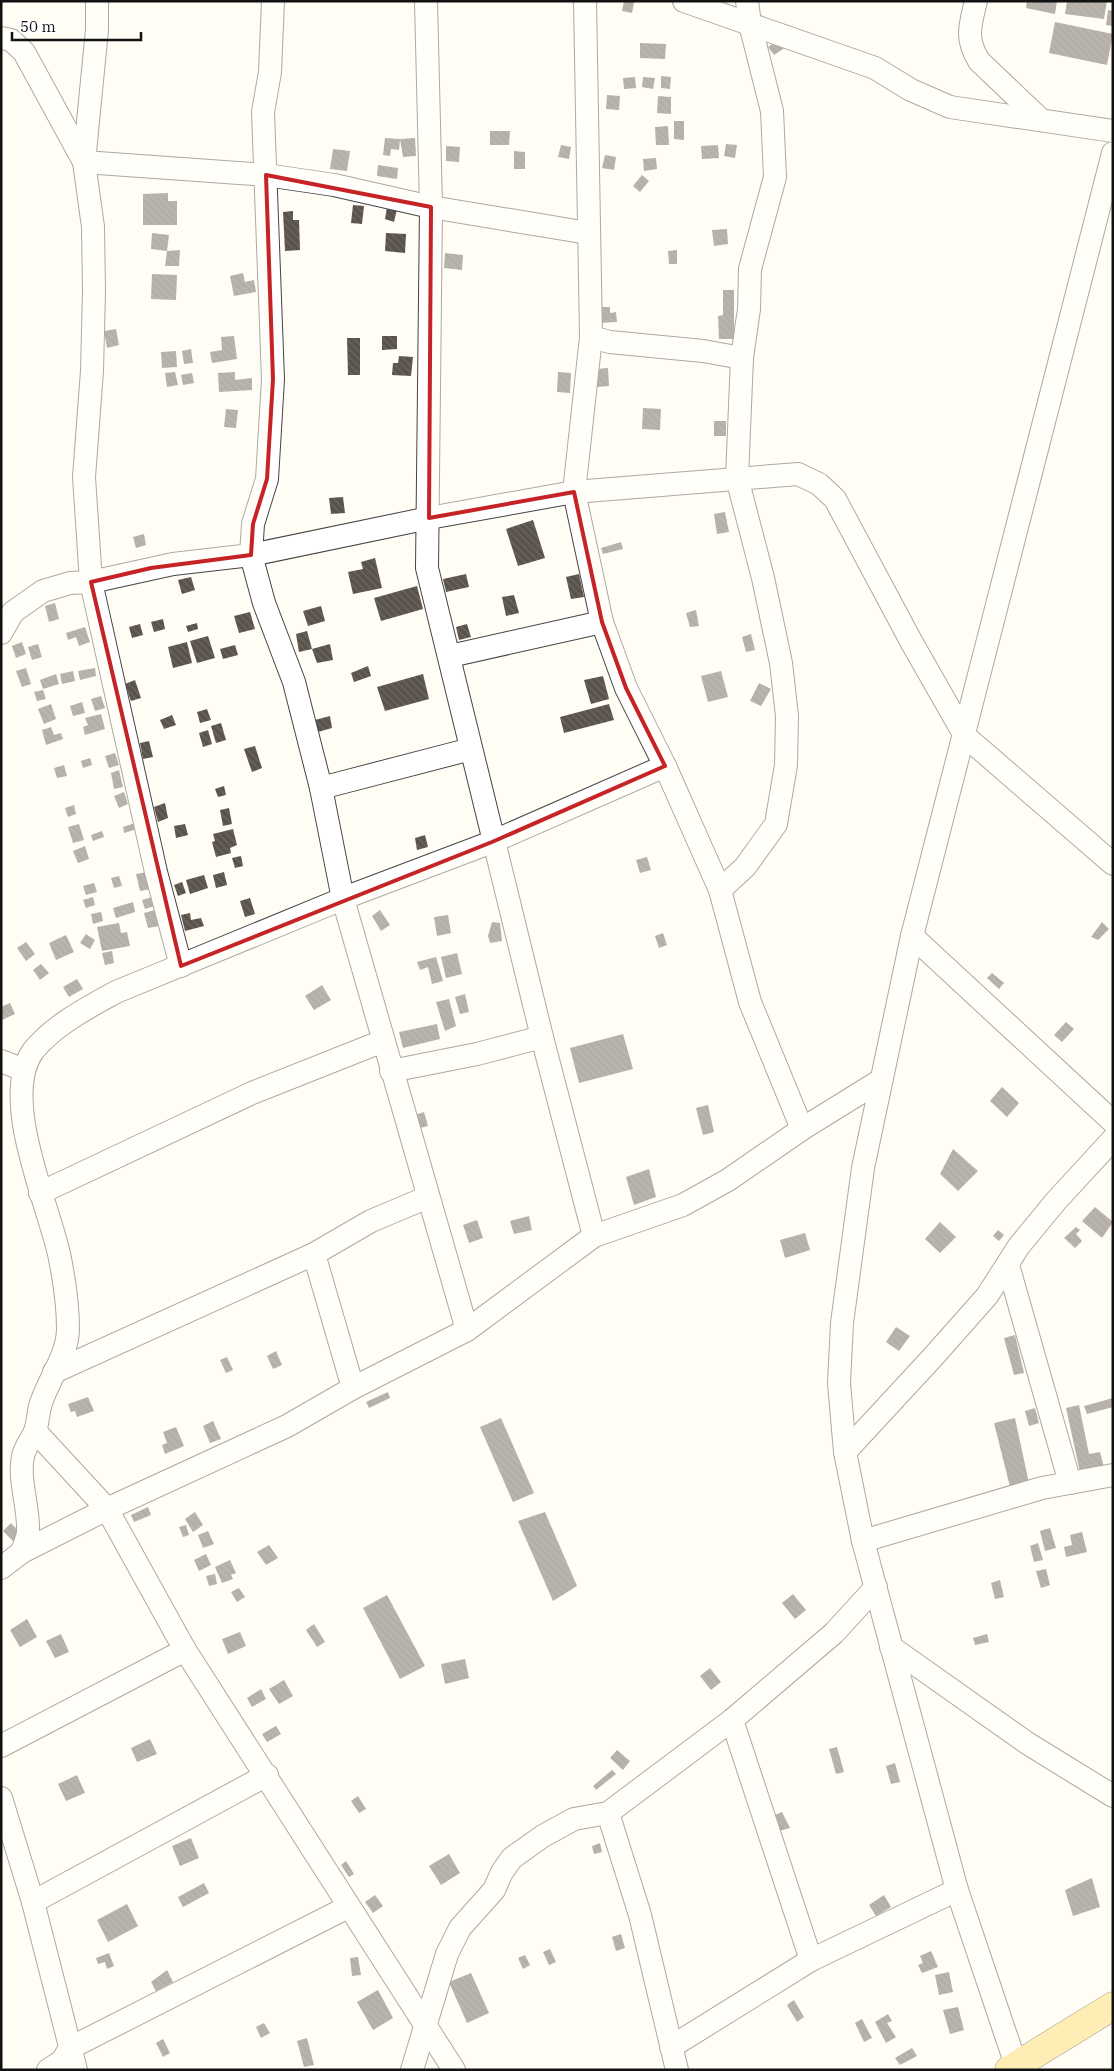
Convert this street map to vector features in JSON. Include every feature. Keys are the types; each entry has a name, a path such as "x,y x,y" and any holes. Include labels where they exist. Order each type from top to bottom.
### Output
{"main road":[{"path":"1012,2068 1113,2006"}],"street":[{"path":"97,1 97,30 84,162 93,227 94,282 92,371 84,477 91,582 154,863 181,966"},
{"path":"273,1 270,72 263,112 273,380 267,479 253,524 251,555 264,603 294,682 321,788 343,899 467,1330"},
{"path":"426,1 432,207 427,568 450,656 492,842 594,1236"},
{"path":"585,1 591,337 574,492 594,592 602,622 626,688 664,766 720,890 750,1002 802,1130"},
{"path":"684,1 874,68 918,94 950,107 1041,120 1060,125 1113,131"},
{"path":"720,890 746,867 776,824 786,755 788,716 781,663 763,578 737,478 742,358 749,309 750,269 775,177 772,111 750,24 747,1"},
{"path":"976,1 969,37 972,49 979,61 1041,120"},
{"path":"1,38 11,40 24,52 84,162"},
{"path":"1012,2068 957,1890 863,1540 845,1452 839,1383 842,1323 863,1168 912,936 965,736 1113,153"},
{"path":"84,162 266,175 334,185 432,207 588,233"},
{"path":"591,337 610,342 703,350 742,358"},
{"path":"1,633 13,612 43,591 70,583 91,582 151,568 251,555 429,518 574,492 798,474 819,484 835,498 912,644 965,736 1113,864"},
{"path":"450,656 602,622"},
{"path":"321,788 471,749"},
{"path":"22,1552 28,1533 21,1468 23,1453 35,1431 40,1404 64,1348 68,1331 66,1293 59,1253 40,1193 19,1111 18,1088 33,1052 81,1010 116,992 343,899 492,842 664,766"},
{"path":"912,936 1113,1122"},
{"path":"391,1071 477,1054 542,1037"},
{"path":"40,1193 252,1093 383,1041"},
{"path":"1,1061 24,1070"},
{"path":"1,1568 22,1552 107,1509 287,1426 353,1388 467,1330 594,1236 645,1220 683,1205 728,1180 881,1080"},
{"path":"845,1452 987,1296 1019,1246 1050,1208 1113,1139"},
{"path":"54,1372 314,1254 371,1221 428,1197"},
{"path":"314,1254 353,1388"},
{"path":"1008,1265 1070,1482"},
{"path":"35,1431 107,1509 185,1650 267,1775 348,1907 426,2024 454,2070"},
{"path":"863,1540 1016,1495 1113,1474"},
{"path":"412,2070 447,1954 460,1928 494,1890 502,1872 512,1858 543,1836 574,1819 608,1813 732,1720 834,1633 876,1587"},
{"path":"891,1647 1027,1743 1113,1796"},
{"path":"1,1746 185,1650"},
{"path":"732,1720 811,1960"},
{"path":"33,1902 267,1775"},
{"path":"1,1798 33,1902 76,2070"},
{"path":"608,1813 640,1915 677,2070"},
{"path":"670,2046 811,1960 957,1890"},
{"path":"48,2070 62,2061 70,2048 348,1907"}],"highlighted area":[{"path":"266,175 431,207 429,518 574,492 602,622 626,688 665,766 492,842 181,966 91,582 151,568 251,555 253,524 267,479 273,379"}],"building":[{"path":"624,1 634,2 632,13 622,11"},
{"path":"1027,1 1057,1 1055,14 1026,8"},
{"path":"1067,1 1107,1 1104,19 1065,14"},
{"path":"1108,10 1113,11 1113,26 1106,25"},
{"path":"1055,22 1113,34 1107,65 1049,53"},
{"path":"780,39 786,47 774,55 768,47"},
{"path":"640,43 666,44 665,59 640,58"},
{"path":"661,76 671,77 670,89 661,88"},
{"path":"635,77 636,88 624,89 623,78"},
{"path":"643,77 655,78 653,89 642,87"},
{"path":"607,95 620,96 619,110 606,109"},
{"path":"658,96 671,97 671,114 657,113"},
{"path":"674,121 684,121 684,140 674,139"},
{"path":"668,126 669,145 656,145 655,127"},
{"path":"490,131 510,131 509,145 490,145"},
{"path":"385,138 400,139 399,150 391,149 390,156 383,155"},
{"path":"415,138 416,156 403,157 400,139"},
{"path":"726,144 737,145 735,158 724,156"},
{"path":"561,145 571,147 569,159 558,157"},
{"path":"718,145 719,158 702,159 701,146"},
{"path":"446,146 460,147 459,162 446,161"},
{"path":"333,149 350,151 347,171 330,169"},
{"path":"514,151 525,152 525,169 514,169"},
{"path":"605,155 616,157 614,170 602,168"},
{"path":"656,158 657,169 644,171 643,159"},
{"path":"378,165 398,168 397,179 377,176"},
{"path":"642,175 649,181 640,192 633,186"},
{"path":"168,193 168,201 177,201 177,225 143,225 143,194"},
{"path":"353,205 364,206 362,224 351,223"},
{"path":"387,207 397,209 394,222 385,219"},
{"path":"293,211 293,220 299,220 300,250 285,251 283,212"},
{"path":"727,229 728,244 714,246 712,230"},
{"path":"152,233 169,235 167,251 151,249"},
{"path":"386,233 406,234 405,253 385,251"},
{"path":"180,250 179,266 165,266 167,251"},
{"path":"677,250 677,264 669,264 668,251"},
{"path":"445,253 463,255 462,270 444,268"},
{"path":"243,273 245,282 254,280 256,292 234,296 230,276"},
{"path":"152,274 177,275 176,300 151,299"},
{"path":"723,290 734,290 734,339 719,339 718,316 723,315"},
{"path":"598,307 610,307 610,313 616,312 617,322 598,323"},
{"path":"116,329 119,345 107,348 104,331"},
{"path":"234,336 237,359 212,363 210,352 222,350 221,337"},
{"path":"382,336 397,336 397,349 382,350"},
{"path":"347,338 360,338 360,375 348,375"},
{"path":"191,349 193,363 184,364 182,351"},
{"path":"176,351 177,367 162,368 161,352"},
{"path":"399,356 413,357 411,376 392,375 393,363 398,363"},
{"path":"608,368 609,386 597,387 596,369"},
{"path":"175,372 178,385 167,387 165,373"},
{"path":"235,372 235,380 252,378 252,390 219,392 218,373"},
{"path":"558,372 571,373 570,393 557,392"},
{"path":"192,373 194,383 183,385 181,375"},
{"path":"643,408 661,409 660,430 642,429"},
{"path":"226,409 238,410 236,428 224,427"},
{"path":"714,421 726,421 726,436 714,436"},
{"path":"343,497 345,513 331,514 329,498"},
{"path":"725,512 729,532 717,534 714,514"},
{"path":"533,520 545,558 518,566 506,529"},
{"path":"144,534 146,545 136,548 133,537"},
{"path":"621,542 623,549 603,554 601,548"},
{"path":"375,558 382,588 353,594 348,572 363,569 361,562"},
{"path":"466,574 469,587 446,592 443,579"},
{"path":"579,574 584,597 571,599 566,577"},
{"path":"191,577 195,590 182,594 178,580"},
{"path":"417,586 423,609 381,621 374,598"},
{"path":"514,595 519,613 506,616 502,597"},
{"path":"55,603 59,619 49,622 45,606"},
{"path":"321,606 325,621 308,626 303,611"},
{"path":"696,610 699,626 690,627 686,613"},
{"path":"250,612 255,629 239,633 234,616"},
{"path":"163,619 165,629 154,632 151,622"},
{"path":"197,623 198,629 188,632 186,626"},
{"path":"140,624 143,635 132,638 129,627"},
{"path":"467,624 471,637 459,640 456,627"},
{"path":"85,627 90,642 79,646 76,637 68,640 66,633"},
{"path":"307,631 312,649 299,652 296,634"},
{"path":"751,634 755,650 746,652 742,637"},
{"path":"208,636 215,658 197,663 190,641"},
{"path":"22,642 26,654 16,658 12,646"},
{"path":"187,642 192,663 173,668 168,647"},
{"path":"38,644 42,657 32,660 28,647"},
{"path":"330,644 333,660 317,663 312,649"},
{"path":"235,645 238,655 223,659 220,649"},
{"path":"368,666 371,676 354,682 351,673"},
{"path":"26,668 31,684 22,687 16,671"},
{"path":"95,668 96,676 80,680 78,671"},
{"path":"73,671 75,681 62,684 60,674"},
{"path":"721,671 728,697 708,702 701,676"},
{"path":"56,674 59,684 43,689 40,680"},
{"path":"423,674 429,699 385,711 377,687"},
{"path":"603,676 609,699 591,704 584,680"},
{"path":"135,680 141,698 131,701 125,684"},
{"path":"759,683 771,689 761,706 750,701"},
{"path":"43,690 46,699 37,701 34,692"},
{"path":"101,696 105,708 95,711 91,699"},
{"path":"82,702 85,713 73,716 70,706"},
{"path":"51,704 56,719 44,724 38,709"},
{"path":"609,704 614,720 564,733 560,717"},
{"path":"207,709 211,720 200,723 197,712"},
{"path":"101,714 105,729 85,735 83,727 88,725 85,718"},
{"path":"172,715 176,725 164,729 160,720"},
{"path":"330,716 332,728 318,732 315,720"},
{"path":"221,723 226,740 216,743 211,726"},
{"path":"51,727 54,735 61,733 63,739 46,745 42,730"},
{"path":"208,730 212,744 203,747 199,733"},
{"path":"149,741 153,757 143,759 140,743"},
{"path":"255,746 262,768 252,772 244,749"},
{"path":"115,753 119,765 109,768 105,756"},
{"path":"90,758 92,765 83,768 81,761"},
{"path":"64,765 67,776 57,778 54,768"},
{"path":"119,770 123,787 114,789 111,773"},
{"path":"224,786 226,795 218,797 215,789"},
{"path":"124,792 128,804 119,808 114,796"},
{"path":"165,803 168,818 158,822 154,807"},
{"path":"74,805 76,814 68,817 65,808"},
{"path":"229,808 232,824 223,826 220,810"},
{"path":"135,823 137,829 124,833 123,827"},
{"path":"79,824 84,840 73,843 68,827"},
{"path":"185,824 188,835 176,838 174,826"},
{"path":"233,829 237,845 230,848 231,853 216,857 212,842 215,841 213,834"},
{"path":"102,831 104,837 93,841 91,835"},
{"path":"425,835 428,847 417,850 415,838"},
{"path":"85,846 89,859 78,863 73,851"},
{"path":"241,856 243,866 235,868 232,858"},
{"path":"647,857 651,870 640,873 636,860"},
{"path":"147,872 151,889 140,891 136,874"},
{"path":"224,872 227,885 216,888 213,875"},
{"path":"204,875 208,888 190,894 186,880"},
{"path":"119,876 122,886 114,888 111,878"},
{"path":"182,882 186,893 178,896 174,885"},
{"path":"94,883 97,892 86,895 83,886"},
{"path":"93,897 95,905 86,908 83,900"},
{"path":"152,897 155,906 145,909 142,900"},
{"path":"250,898 255,914 245,917 240,901"},
{"path":"133,902 135,912 116,918 113,908"},
{"path":"155,910 159,926 148,928 144,913"},
{"path":"380,910 390,925 381,931 372,916"},
{"path":"101,912 103,921 93,924 91,914"},
{"path":"190,913 191,920 201,918 204,926 185,931 181,915"},
{"path":"448,915 451,933 437,936 434,917"},
{"path":"492,922 500,923 502,941 490,943 488,936"},
{"path":"1102,922 1109,929 1098,940 1091,937"},
{"path":"119,923 121,933 127,932 130,946 102,951 97,927"},
{"path":"663,933 667,945 659,948 655,936"},
{"path":"86,934 95,940 90,949 80,943"},
{"path":"66,935 74,952 56,960 49,943"},
{"path":"26,942 35,954 26,961 17,948"},
{"path":"112,951 114,963 105,965 102,953"},
{"path":"457,953 462,974 446,978 441,957"},
{"path":"436,957 443,981 432,984 428,967 420,970 417,962"},
{"path":"41,964 49,973 40,980 33,970"},
{"path":"992,973 1004,983 999,989 987,978"},
{"path":"77,979 83,989 69,997 63,987"},
{"path":"322,985 331,1000 314,1010 305,996"},
{"path":"465,994 469,1012 460,1014 455,997"},
{"path":"449,999 456,1026 445,1031 436,1002"},
{"path":"10,1003 15,1014 2,1020 1,1007"},
{"path":"1066,1022 1074,1029 1062,1042 1054,1035"},
{"path":"437,1024 440,1039 403,1048 399,1032"},
{"path":"623,1034 633,1069 579,1083 570,1048"},
{"path":"1002,1087 1019,1103 1007,1117 990,1101"},
{"path":"708,1105 714,1132 703,1135 696,1108"},
{"path":"424,1112 428,1126 420,1128 415,1115"},
{"path":"953,1149 978,1171 958,1191 940,1174"},
{"path":"649,1169 656,1197 634,1205 626,1177"},
{"path":"1095,1207 1113,1222 1102,1238 1082,1221"},
{"path":"529,1216 532,1230 514,1234 510,1221"},
{"path":"477,1220 483,1238 469,1243 463,1225"},
{"path":"940,1222 956,1237 940,1253 925,1239"},
{"path":"1076,1227 1080,1230 1076,1234 1082,1241 1075,1248 1064,1238"},
{"path":"998,1230 1004,1235 999,1241 993,1236"},
{"path":"805,1233 810,1250 785,1258 780,1240"},
{"path":"896,1327 910,1336 899,1351 886,1342"},
{"path":"1015,1335 1024,1373 1014,1375 1004,1338"},
{"path":"276,1351 282,1365 273,1369 267,1356"},
{"path":"227,1357 233,1370 226,1373 220,1360"},
{"path":"388,1392 390,1398 369,1408 366,1402"},
{"path":"88,1397 94,1411 77,1417 75,1411 71,1412 68,1404"},
{"path":"1113,1398 1113,1407 1087,1414 1084,1406"},
{"path":"1079,1405 1089,1454 1100,1452 1104,1467 1080,1472 1066,1408"},
{"path":"1035,1408 1039,1423 1029,1426 1025,1411"},
{"path":"501,1418 534,1493 513,1502 480,1427"},
{"path":"1015,1418 1029,1483 1010,1487 994,1423"},
{"path":"213,1421 221,1439 210,1443 203,1426"},
{"path":"176,1427 184,1446 165,1454 162,1445 167,1443 163,1432"},
{"path":"148,1507 151,1515 134,1522 131,1515"},
{"path":"195,1512 203,1525 193,1532 185,1519"},
{"path":"545,1512 577,1586 553,1601 518,1521"},
{"path":"11,1523 23,1536 15,1543 3,1531"},
{"path":"186,1525 189,1535 183,1537 179,1527"},
{"path":"1050,1528 1056,1548 1045,1551 1040,1531"},
{"path":"208,1531 214,1544 203,1548 198,1535"},
{"path":"1082,1532 1087,1552 1066,1557 1064,1547 1072,1545 1070,1535"},
{"path":"1038,1543 1043,1560 1034,1562 1030,1546"},
{"path":"269,1545 278,1558 266,1565 257,1552"},
{"path":"206,1554 211,1565 199,1571 194,1560"},
{"path":"230,1560 236,1573 231,1575 233,1579 222,1583 215,1567"},
{"path":"1046,1569 1050,1585 1041,1588 1036,1571"},
{"path":"215,1574 217,1584 209,1586 206,1576"},
{"path":"1000,1580 1004,1597 995,1599 991,1583"},
{"path":"239,1588 245,1597 237,1602 231,1592"},
{"path":"793,1594 806,1610 795,1619 782,1603"},
{"path":"387,1595 425,1666 400,1679 363,1608"},
{"path":"27,1619 37,1637 20,1647 10,1630"},
{"path":"314,1624 325,1642 317,1647 306,1630"},
{"path":"240,1632 246,1646 228,1654 222,1639"},
{"path":"61,1634 69,1652 55,1658 46,1641"},
{"path":"987,1634 989,1642 975,1645 973,1638"},
{"path":"465,1659 469,1678 445,1684 441,1664"},
{"path":"710,1668 721,1682 711,1690 700,1676"},
{"path":"284,1680 293,1696 279,1704 269,1689"},
{"path":"261,1689 266,1699 252,1707 247,1698"},
{"path":"276,1726 281,1734 267,1742 262,1734"},
{"path":"150,1739 157,1754 137,1762 131,1748"},
{"path":"837,1747 844,1772 836,1774 829,1749"},
{"path":"617,1750 630,1761 623,1770 610,1758"},
{"path":"895,1763 900,1782 891,1784 886,1766"},
{"path":"612,1770 616,1774 596,1790 593,1786"},
{"path":"77,1775 85,1793 66,1801 58,1784"},
{"path":"358,1796 366,1809 359,1813 351,1801"},
{"path":"782,1812 790,1828 779,1831 775,1815"},
{"path":"191,1838 199,1858 180,1866 172,1846"},
{"path":"600,1843 602,1852 594,1854 592,1846"},
{"path":"449,1854 460,1873 441,1885 429,1866"},
{"path":"346,1861 354,1874 349,1877 341,1865"},
{"path":"1092,1878 1100,1907 1073,1916 1065,1890"},
{"path":"204,1883 209,1893 183,1907 178,1897"},
{"path":"375,1895 383,1906 373,1913 365,1902"},
{"path":"884,1895 891,1907 876,1916 869,1905"},
{"path":"127,1904 138,1926 108,1942 97,1920"},
{"path":"621,1934 625,1948 616,1951 612,1937"},
{"path":"550,1949 556,1962 549,1965 543,1952"},
{"path":"931,1951 938,1967 922,1973 918,1965 923,1963 920,1956"},
{"path":"109,1953 114,1966 107,1969 105,1962 98,1964 96,1958"},
{"path":"525,1955 530,1965 523,1969 518,1958"},
{"path":"358,1957 361,1975 352,1976 350,1958"},
{"path":"167,1970 173,1982 156,1991 151,1982"},
{"path":"949,1972 953,1992 939,1995 935,1975"},
{"path":"471,1973 489,2013 467,2023 449,1982"},
{"path":"378,1990 393,2018 373,2030 357,2002"},
{"path":"794,2000 804,2017 797,2022 787,2005"},
{"path":"958,2007 964,2030 950,2034 943,2010"},
{"path":"888,2014 892,2021 887,2023 896,2037 886,2043 875,2022"},
{"path":"862,2019 872,2038 864,2042 855,2023"},
{"path":"264,2023 270,2033 261,2038 256,2027"},
{"path":"307,2038 314,2065 304,2067 297,2041"},
{"path":"163,2039 170,2053 163,2057 156,2043"},
{"path":"912,2048 917,2056 900,2065 895,2058"}]}
